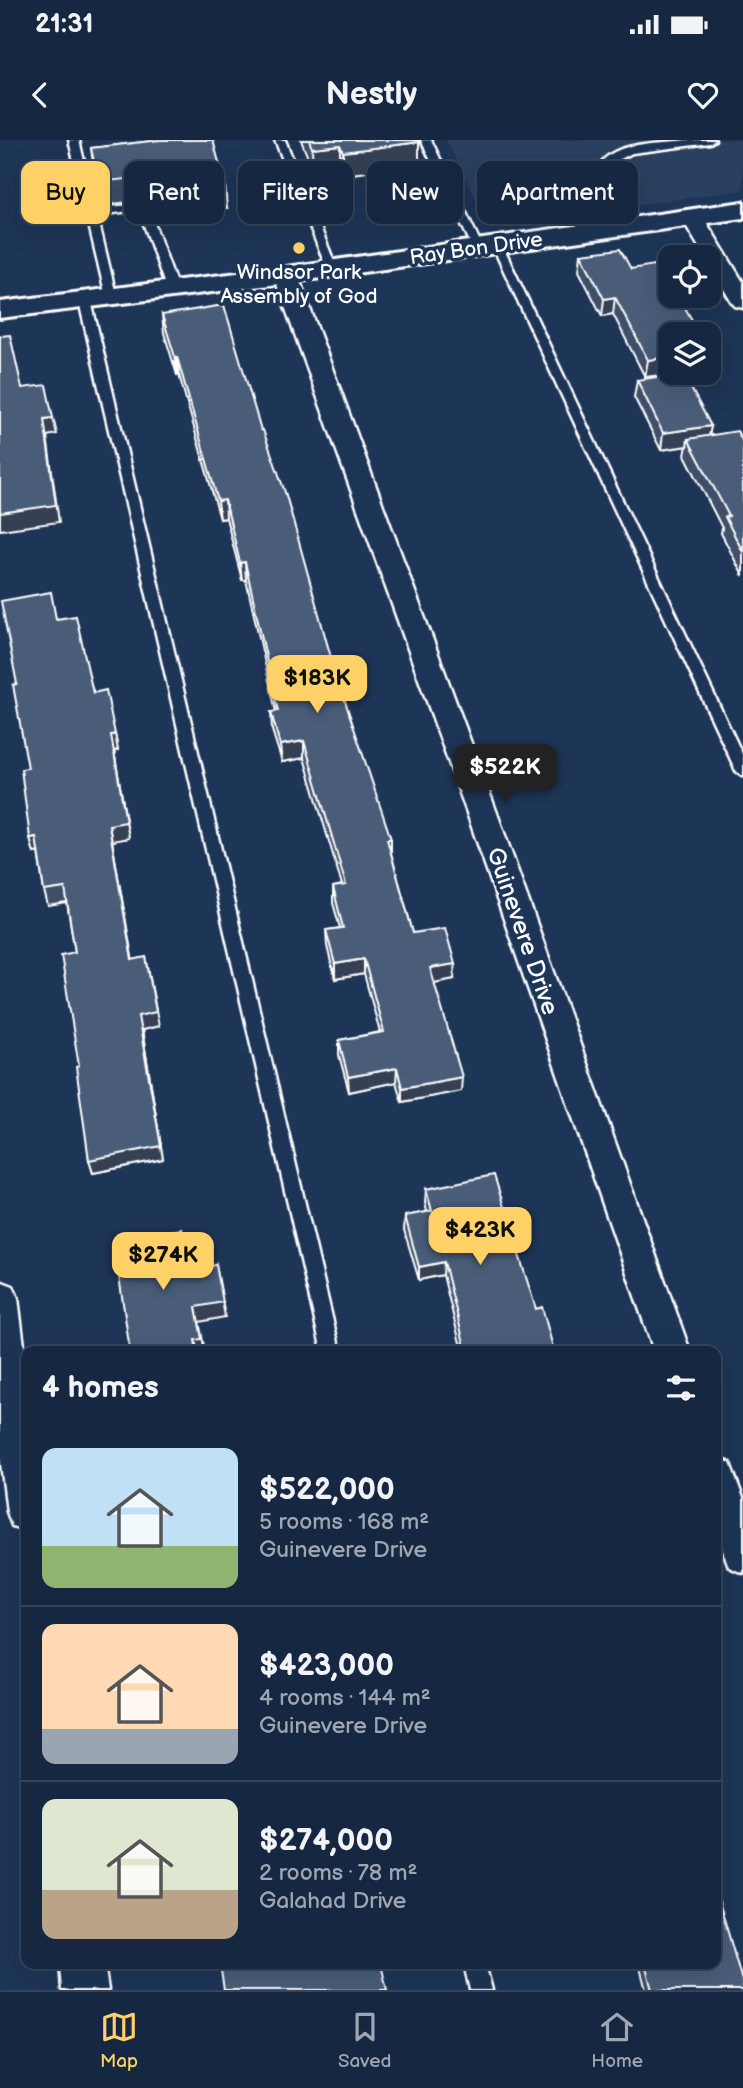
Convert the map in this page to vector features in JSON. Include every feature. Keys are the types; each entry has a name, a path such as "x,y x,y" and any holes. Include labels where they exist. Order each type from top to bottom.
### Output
{"street":[{"name":"Ray Bon Drive","path":"0,310 285,276 743,210"},
{"path":"692,217 743,301"},
{"name":"Guinevere Drive","path":"285,276 482,813 670,1346"},
{"path":"0,1298 21,1471"},
{"path":"721,1490 743,1553"},
{"path":"83,1969 85,1990"}],"lane":[{"path":"74,140 80,161"},
{"path":"280,140 332,269"},
{"path":"426,140 488,247 743,771"},
{"path":"631,226 601,173 604,163 631,150 710,140"},
{"path":"78,153 90,152"},
{"path":"110,210 143,206 173,291"},
{"path":"92,224 98,300 330,1346"},
{"path":"476,1969 481,1990"}],"shaded area":[{"path":"446,140 743,140 743,190 638,204 638,161 477,161 477,201 463,174 463,161 457,161"}],"building":[{"path":"160,140 213,140 219,161 124,161 124,179 110,181 110,161 94,161 91,148"},
{"path":"309,140 419,142 343,152 340,145 312,148"},
{"path":"620,249 631,269 654,265 658,273 658,308 685,308 693,322 658,322 658,359 648,360 615,297 604,299 581,254"},
{"path":"224,305 261,430 286,495 333,665 391,839 387,839 413,933 445,928 455,964 430,968 462,1077 402,1088 397,1068 348,1077 339,1040 384,1032 364,959 335,964 326,930 343,928 333,887 346,885 304,741 280,745 271,712 278,711 245,562 240,563 225,500 218,501 177,357 162,315"},
{"path":"10,335 22,388 46,385 53,418 44,419 56,505 0,513 0,336"},
{"path":"658,377 658,385 689,385 711,426 663,433 637,380"},
{"path":"737,431 743,442 743,552 725,517 729,516 688,439"},
{"path":"51,592 56,619 76,616 93,693 106,690 115,734 111,735 126,822 109,825 132,960 146,957 156,1012 138,1016 161,1146 89,1160 76,1067 79,1066 61,955 75,952 65,888 44,891 36,837 30,838 21,769 28,768 13,685 17,684 1,601"},
{"path":"494,1175 536,1309 542,1307 553,1346 465,1346 444,1262 419,1267 405,1216 432,1211 426,1189"},
{"path":"182,1229 190,1270 216,1265 223,1302 196,1307 202,1339 195,1340 196,1346 129,1346 114,1242"},
{"path":"721,1908 743,1990 652,1990 646,1969 721,1969"},
{"path":"221,1969 382,1969 387,1990 224,1990"}],"place":[{"name":"Windsor Park Assembly of God","path":"299,248"}]}
